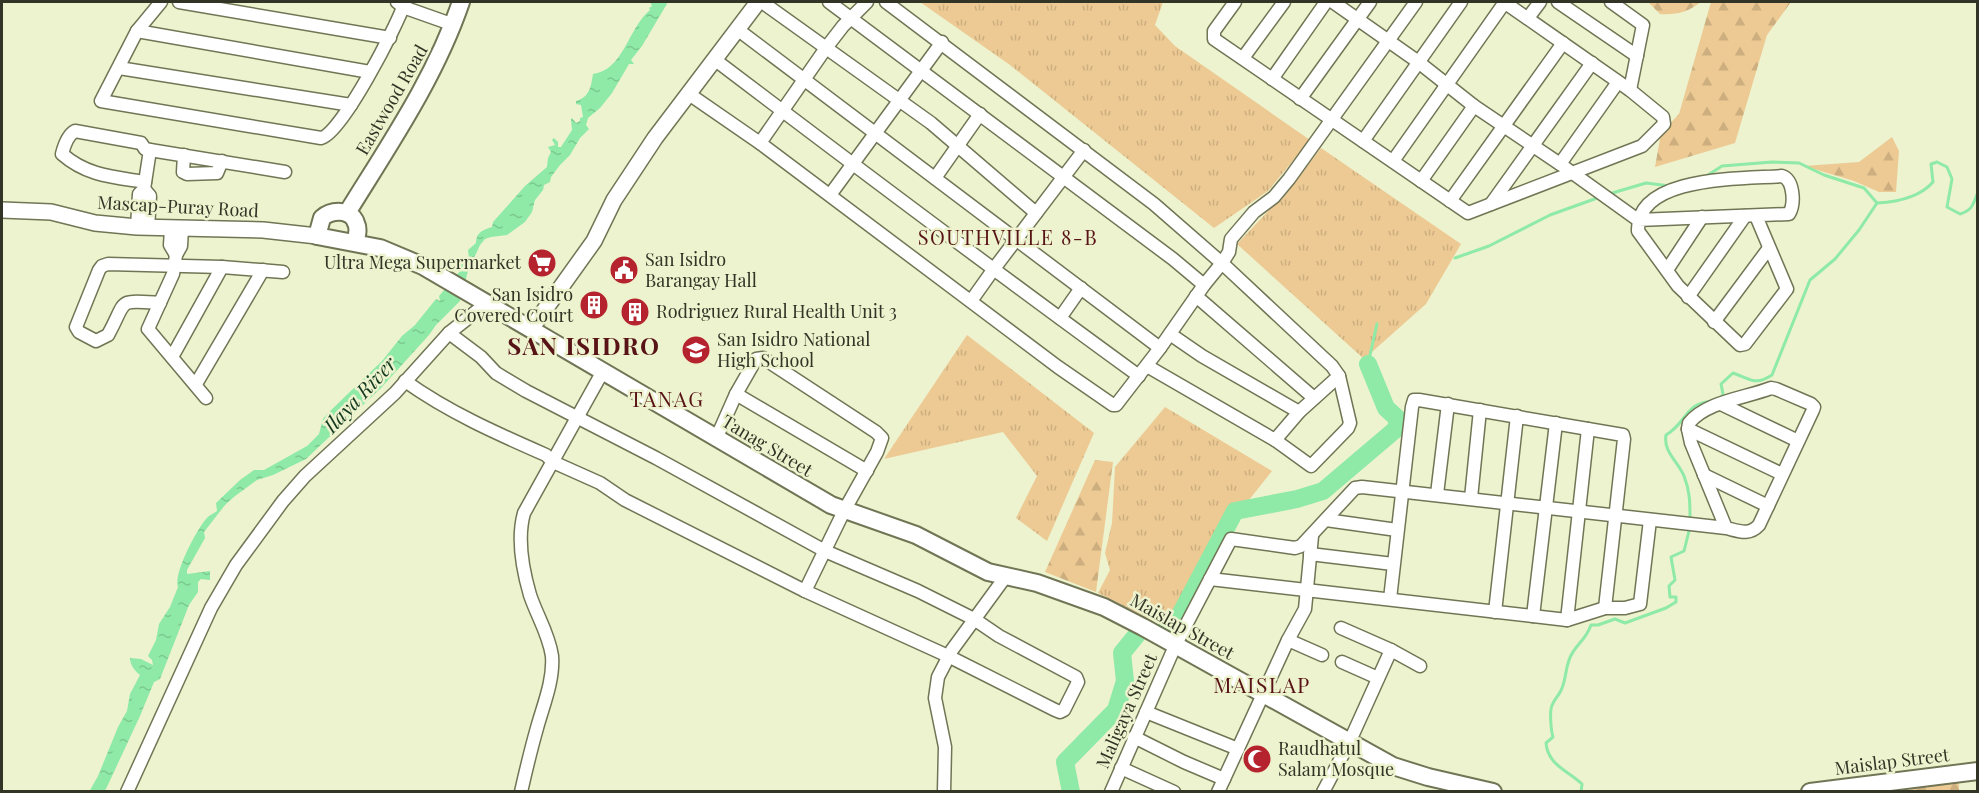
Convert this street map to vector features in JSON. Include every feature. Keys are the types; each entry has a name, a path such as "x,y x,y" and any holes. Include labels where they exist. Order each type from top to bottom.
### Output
{"main road":[{"name":"Eastwood Road","path":"347,213 430,76 457,14"},
{"path":"317,236 319,224 327,214 347,213 356,222 355,243"},
{"name":"Tanag Street","path":"317,236 396,253 434,272 819,500 844,511"},
{"name":"Maislap Street","path":"844,511 902,529 988,572 1037,583 1104,607 1135,622 1375,757 1410,772 1493,792"},
{"name":"Maislap Street","path":"1810,792 1867,788 1977,771"}],"street":[{"path":"161,2 136,32 102,101 321,138 329,135 351,105 390,38 404,3 457,14"},
{"path":"179,2 390,38"},
{"path":"531,329 594,241 614,200 641,159 714,59 760,2 931,123 1036,213"},
{"path":"830,2 1173,259 1204,285"},
{"path":"760,143 826,48 867,2"},
{"path":"714,59 1060,318 1143,371 1275,440 1311,466 1348,428 1350,423 1339,376 1332,366 1154,204 886,2"},
{"path":"1232,2 1213,36 1214,39 1468,213 1642,146 1664,124 1663,117 1630,90 1504,2 1445,84 1394,161"},
{"path":"1243,58 1284,2"},
{"path":"1272,79 1326,2"},
{"path":"1333,2 1503,127 1560,164 1638,220 1789,214 1792,210 1791,183 1788,178 1782,176 1693,183 1664,192 1641,213 1638,220 1638,231 1688,297 1740,345 1745,344 1787,289 1769,248 1750,216"},
{"path":"1300,99 1370,2"},
{"path":"689,94 760,143 1109,405 1116,405 1229,252 1231,239 1254,212 1274,197 1289,179 1416,2"},
{"path":"1363,141 1461,2"},
{"path":"1528,18 1540,2"},
{"path":"1558,2 1637,56"},
{"path":"1611,2 1642,25 1630,90"},
{"path":"737,29 1160,348"},
{"path":"136,32 370,72"},
{"path":"830,195 942,42"},
{"path":"1450,201 1563,43"},
{"path":"1491,205 1592,63"},
{"path":"119,68 351,105"},
{"path":"1560,164 1618,82"},
{"path":"1421,181 1474,106"},
{"path":"935,178 980,114"},
{"path":"144,185 84,170 62,154 69,137 75,131 141,143 147,149 285,172"},
{"path":"142,228 150,196 144,185 147,149"},
{"path":"971,301 1084,150"},
{"path":"184,155 183,172 188,174 218,173 222,161"},
{"name":"Mascap-Puray Road","path":"2,210 51,212 95,223 142,228 255,230 317,236"},
{"path":"1688,297 1750,216"},
{"path":"1667,270 1702,217"},
{"path":"176,229 181,246 175,260 171,281 148,329 206,398"},
{"path":"1713,322 1769,248"},
{"path":"160,303 130,301 124,303 108,335 96,341 76,327 102,266 108,264 175,260 283,272"},
{"path":"172,357 222,267"},
{"path":"196,384 263,270"},
{"path":"1060,318 1080,288"},
{"path":"1196,296 1314,398"},
{"path":"127,792 211,608 236,565 294,489 395,393 482,300"},
{"path":"405,381 465,417 546,455 553,462 600,483 625,500 805,591 948,656 1056,710 1064,710 1078,679 999,636 974,619 918,591 825,551 496,373 481,357 449,333"},
{"path":"1170,334 1202,356 1289,404 1299,412"},
{"path":"716,438 736,394 756,359 764,358 882,438 881,444 844,511 805,591"},
{"path":"521,792 549,681 552,658 544,626 531,596 526,575 522,546 522,522 524,513 603,371"},
{"path":"1275,440 1299,412 1339,376"},
{"path":"1218,792 1288,640 1305,609 1312,536 1355,488 1374,487 1745,532 1754,531 1759,525 1813,410 1814,407 1811,404 1776,388 1771,388 1721,404 1692,418 1688,429 1691,443 1726,528"},
{"path":"736,394 867,471"},
{"path":"1390,599 1401,490 1414,400 1616,432 1623,435 1605,608"},
{"path":"1437,494 1448,404"},
{"path":"1721,404 1798,441"},
{"path":"1471,498 1480,410"},
{"path":"1495,612 1517,416"},
{"path":"1533,616 1556,423"},
{"path":"1567,620 1588,429"},
{"path":"1688,429 1782,474"},
{"path":"1704,475 1768,506"},
{"path":"1326,520 1397,530"},
{"path":"1210,579 1567,620 1605,608 1625,608 1640,604 1650,520"},
{"name":"Maligaya Street","path":"1111,792 1175,646 1231,538 1295,548 1301,546 1312,536"},
{"path":"1310,554 1393,564"},
{"path":"944,792 945,747 935,698 938,676 948,656 1006,576"},
{"path":"1341,628 1391,650 1420,666"},
{"path":"1288,640 1322,655"},
{"path":"1323,792 1349,742 1391,650"},
{"path":"1342,662 1378,678"},
{"path":"1146,712 1238,749"},
{"path":"1134,737 1224,779"},
{"path":"1121,768 1174,792"}],"green space":[{"path":"920,2 1163,2 1155,25 1175,46 1310,140 1268,191 1214,228 1010,65"},
{"path":"1648,2 1701,2 1677,13 1660,14"},
{"path":"1711,2 1791,2 1767,35 1735,143 1655,167 1661,133 1679,114"},
{"path":"1892,137 1899,151 1896,192 1879,192 1854,181 1804,166 1859,162"},
{"path":"1321,148 1461,244 1426,304 1364,359 1237,244 1282,199"},
{"path":"967,335 1094,433 1047,541 1016,518 1037,476 1003,432 884,459"},
{"path":"1165,407 1272,471 1218,539 1188,605 1162,625 1098,593 1110,570 1105,553 1112,523 1115,467"},
{"path":"1095,460 1113,462 1096,592 1045,572"},
{"path":"1959,780 1959,791 1908,792 1910,788 1940,785"}],"water":[{"name":"Ilaya River","path":"650,2 668,2 631,60 634,64 629,64 612,93 588,118 586,125 589,129 551,177 550,182 544,185 525,222 507,235 485,239 480,245 468,271 460,301 381,388 306,459 257,480 225,505 204,532 205,538 187,574 210,571 210,580 201,579 198,582 198,592 189,605 160,679 154,682 106,789 89,792 127,711 130,694 140,675 133,668 130,658 141,659 153,665 148,656 156,640 159,624 170,607 178,587 177,581 182,562 202,524 208,516 217,511 216,503 254,470 264,470 307,446 319,434 323,419 327,414 382,361 436,299 440,301 439,296 461,270 459,268 462,260 469,258 468,250 476,243 479,234 492,227 493,222 525,186 547,167 551,152 548,147 555,145 552,140 554,138 558,142 558,147 561,147 572,130 571,119 576,123 583,117 581,105 576,104 576,101 587,94 593,74 603,71 619,57 636,27 650,10 652,6"}],"waterway":[{"path":"1705,177 1722,166 1772,162 1799,163 1824,175 1864,188 1877,203"},
{"path":"1721,398 1723,394 1721,384 1733,373 1757,381 1772,375 1810,280 1835,259 1859,230 1877,203 1900,200 1928,187 1933,182 1931,164 1937,162 1947,167 1952,179 1947,207 1960,214 1968,211 1978,192"},
{"path":"1609,194 1646,183 1670,186"},
{"path":"1455,258 1489,246 1550,215 1600,197"},
{"path":"1368,364 1377,324"},
{"path":"1166,628 1179,617 1235,511 1297,499 1323,491 1396,429 1398,419 1386,408 1368,364"},
{"path":"1690,518 1686,481 1669,451 1666,435 1691,409 1713,401"},
{"path":"1581,792 1582,784 1554,762 1546,743 1553,737 1551,709 1564,684 1570,656 1591,625 1615,619 1625,623 1676,602 1676,597 1670,597 1669,586 1675,580 1671,557 1684,551 1689,531"},
{"path":"1071,792 1065,762 1116,710 1125,681 1122,653 1139,632"}],"place":[{"name":"Ultra Mega Supermarket","path":"542,263"},
{"name":"San Isidro Barangay Hall","path":"624,270"},
{"name":"San Isidro Covered Court","path":"594,305"},
{"name":"Rodriguez Rural Health Unit 3","path":"635,312"},
{"name":"San Isidro National High School","path":"696,350"},
{"name":"Raudhatul Salam Mosque","path":"1257,759"}],"district":[{"name":"SOUTHVILLE 8-B","path":"1008,238"},
{"name":"SAN ISIDRO","path":"584,347"},
{"name":"TANAG","path":"667,400"},
{"name":"MAISLAP","path":"1262,686"}]}
